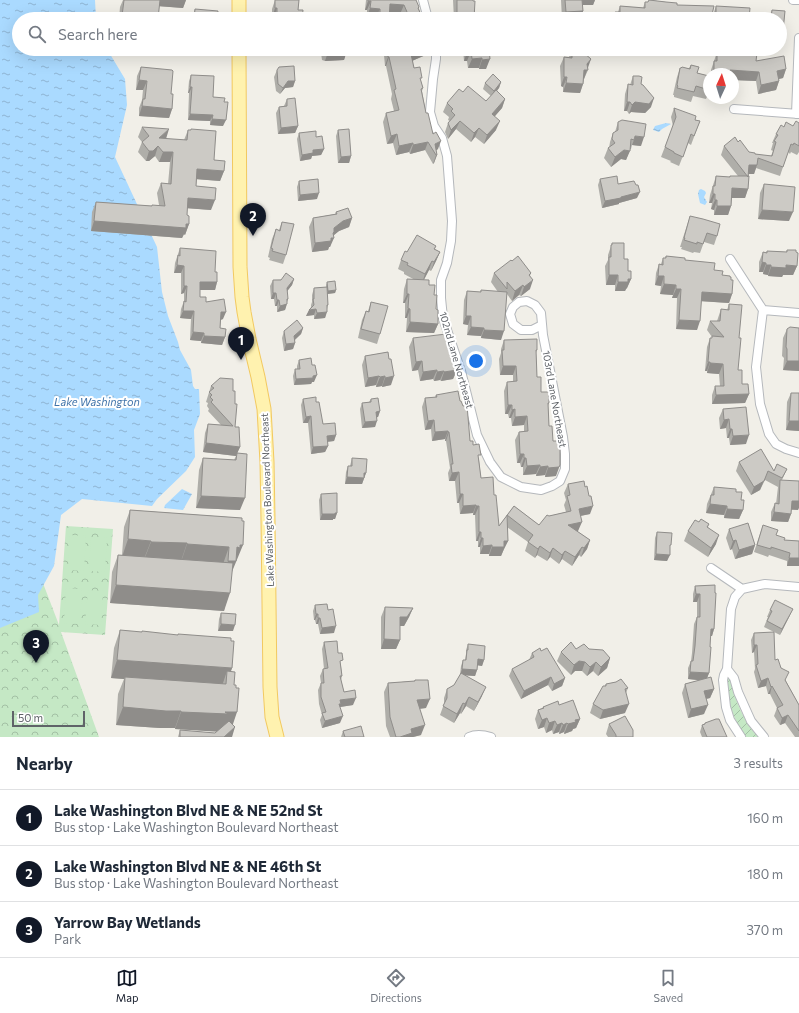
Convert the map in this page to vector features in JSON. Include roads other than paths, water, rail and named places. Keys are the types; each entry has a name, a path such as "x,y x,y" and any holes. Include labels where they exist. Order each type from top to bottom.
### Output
{"main road":[{"path":"239,0 239,12"},
{"name":"Lake Washington Boulevard Northeast","path":"239,56 240,267 244,312 264,409 267,462 270,687 272,716 277,737"}],"street":[{"path":"423,0 426,12"},
{"path":"793,0 799,0"},
{"path":"734,109 798,114 799,38"},
{"name":"102nd Lane Northeast","path":"436,56 432,79 430,112 434,126 442,138 447,156 452,221 451,241 447,263 441,280 440,298 443,318 461,371 477,435 490,462 501,477"},
{"path":"730,260 763,310 756,367 760,404 769,434 776,444 799,453"},
{"path":"763,310 799,314"},
{"name":"103rd Lane Northeast","path":"501,477 521,487 541,490 560,481 565,469 563,436 542,325"},
{"path":"711,568 742,590"},
{"path":"741,737 730,720 726,707 723,680 727,669 731,609 735,597 742,590 765,584 799,587"},
{"path":"727,669 734,678 738,692 751,721 764,737"},
{"path":"469,737 484,735 491,737"}],"water":[{"name":"Lake Washington","path":"0,0 95,0 96,12 12,12 12,56 111,56 125,79 127,105 115,157 157,247 162,292 168,316 180,350 191,370 193,386 195,389 199,389 200,414 194,430 195,457 186,471 157,499 152,506 82,499 61,515 54,566 38,595 39,612 0,628"},
{"path":"666,123 671,124 659,132 653,130 655,126"},
{"path":"701,189 706,193 704,197 707,202 705,205 700,203 698,194 699,190"},
{"path":"182,489 192,494 183,510 164,508 165,505"}],"place":[{"name":"Lake Washington Blvd NE & NE 46th St","path":"253,236"},
{"name":"Lake Washington Blvd NE & NE 52nd St","path":"241,360"},
{"name":"Yarrow Bay Wetlands","path":"36,663"}]}
